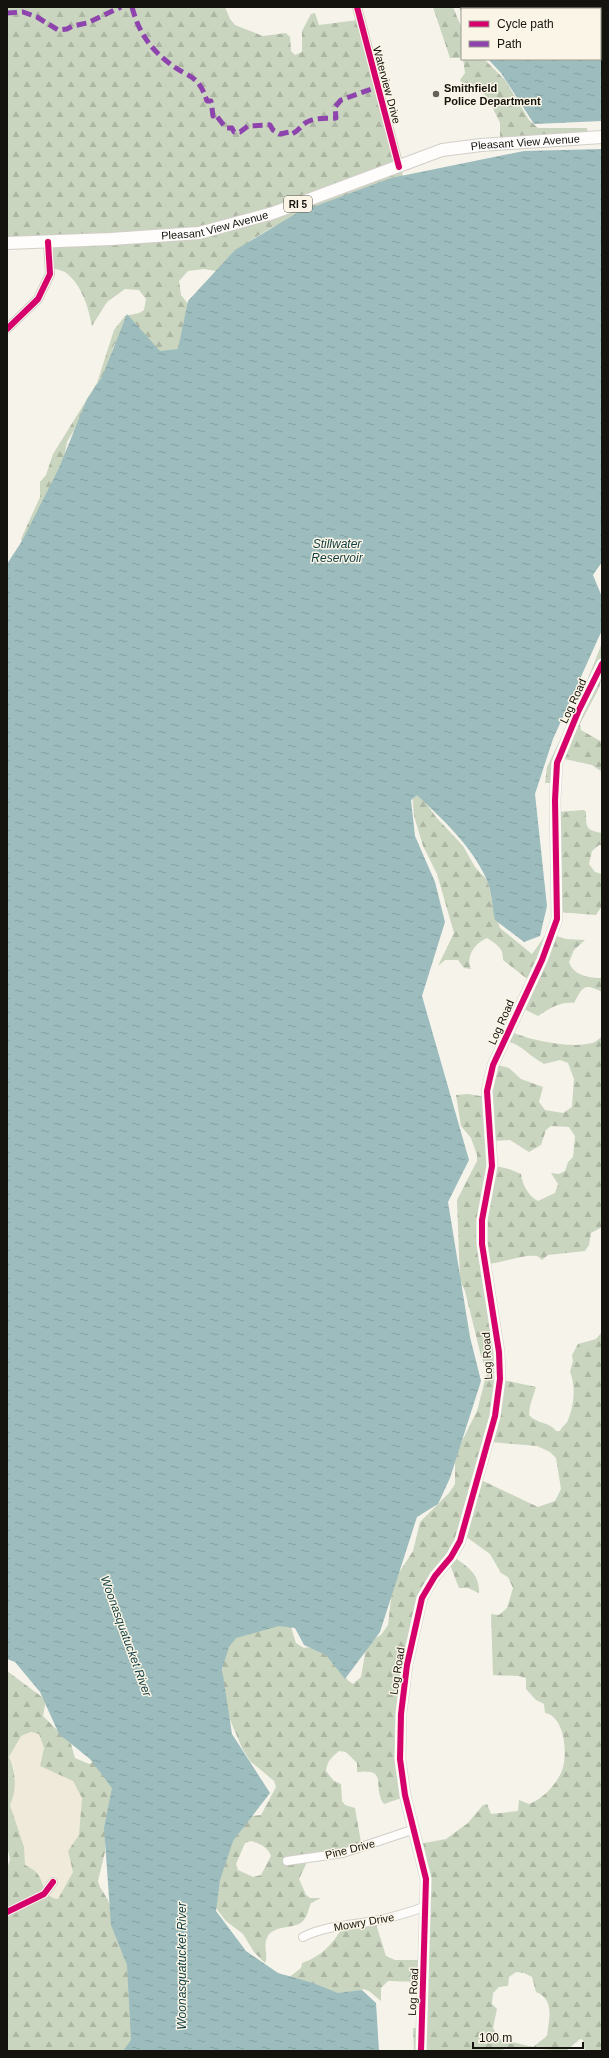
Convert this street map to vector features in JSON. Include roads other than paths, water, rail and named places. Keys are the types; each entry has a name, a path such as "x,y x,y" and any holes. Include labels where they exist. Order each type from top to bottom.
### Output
{"main road":[{"name":"Pleasant View Avenue","path":"7,243 199,233 273,213 442,150 481,145 593,138"}],"street":[{"name":"Waterview Drive","path":"357,7 399,167"},
{"path":"7,329 38,299 50,274 48,242"},
{"name":"Log Road","path":"421,2051 426,1879 404,1795 400,1759 401,1714 407,1665 422,1598 435,1576 451,1557 460,1541 493,1423 500,1379 499,1352 482,1244 482,1220 492,1166 487,1091 493,1065 542,960 558,919 555,800 557,763 578,712 602,664"},
{"name":"Pine Drive","path":"287,1861 342,1853 412,1830"},
{"path":"7,1912 44,1894 53,1882"},
{"name":"Mowry Drive","path":"303,1937 317,1930 389,1918 409,1913 426,1906"}],"water":[{"path":"459,7 571,8 461,8 461,11"},
{"path":"601,43 602,121 534,124 501,73 489,60 601,60"},
{"name":"Stillwater Reservoir","path":"602,149 602,562 593,575 602,597 602,630 553,739 535,794 547,906 540,936 524,942 495,920 488,883 480,866 472,854 455,833 417,795 411,800 415,836 435,882 445,922 422,996 469,1160 448,1202 470,1337 481,1381 450,1478 438,1504 417,1517 380,1632 345,1679 326,1655 304,1645 295,1628 279,1626 236,1638 229,1647 222,1669 232,1734 270,1793 233,1841 220,1880 216,1911 246,1951 278,1973 313,1983 338,1993 362,1990 376,2003 379,2051 123,2051 131,2040 127,1965 111,1925 104,1828 112,1788 90,1759 59,1734 40,1692 15,1662 7,1659 7,564 22,541 59,468 87,399 102,377 127,314 160,351 178,349 188,301 235,250 297,213 391,178 524,151"}],"place":[{"name":"Smithfield Police Department","path":"436,94"}],"water label":[{"name":"Woonasquatucket River","path":"126,1636"},
{"name":"Woonasquatucket River","path":"182,1966"}]}
